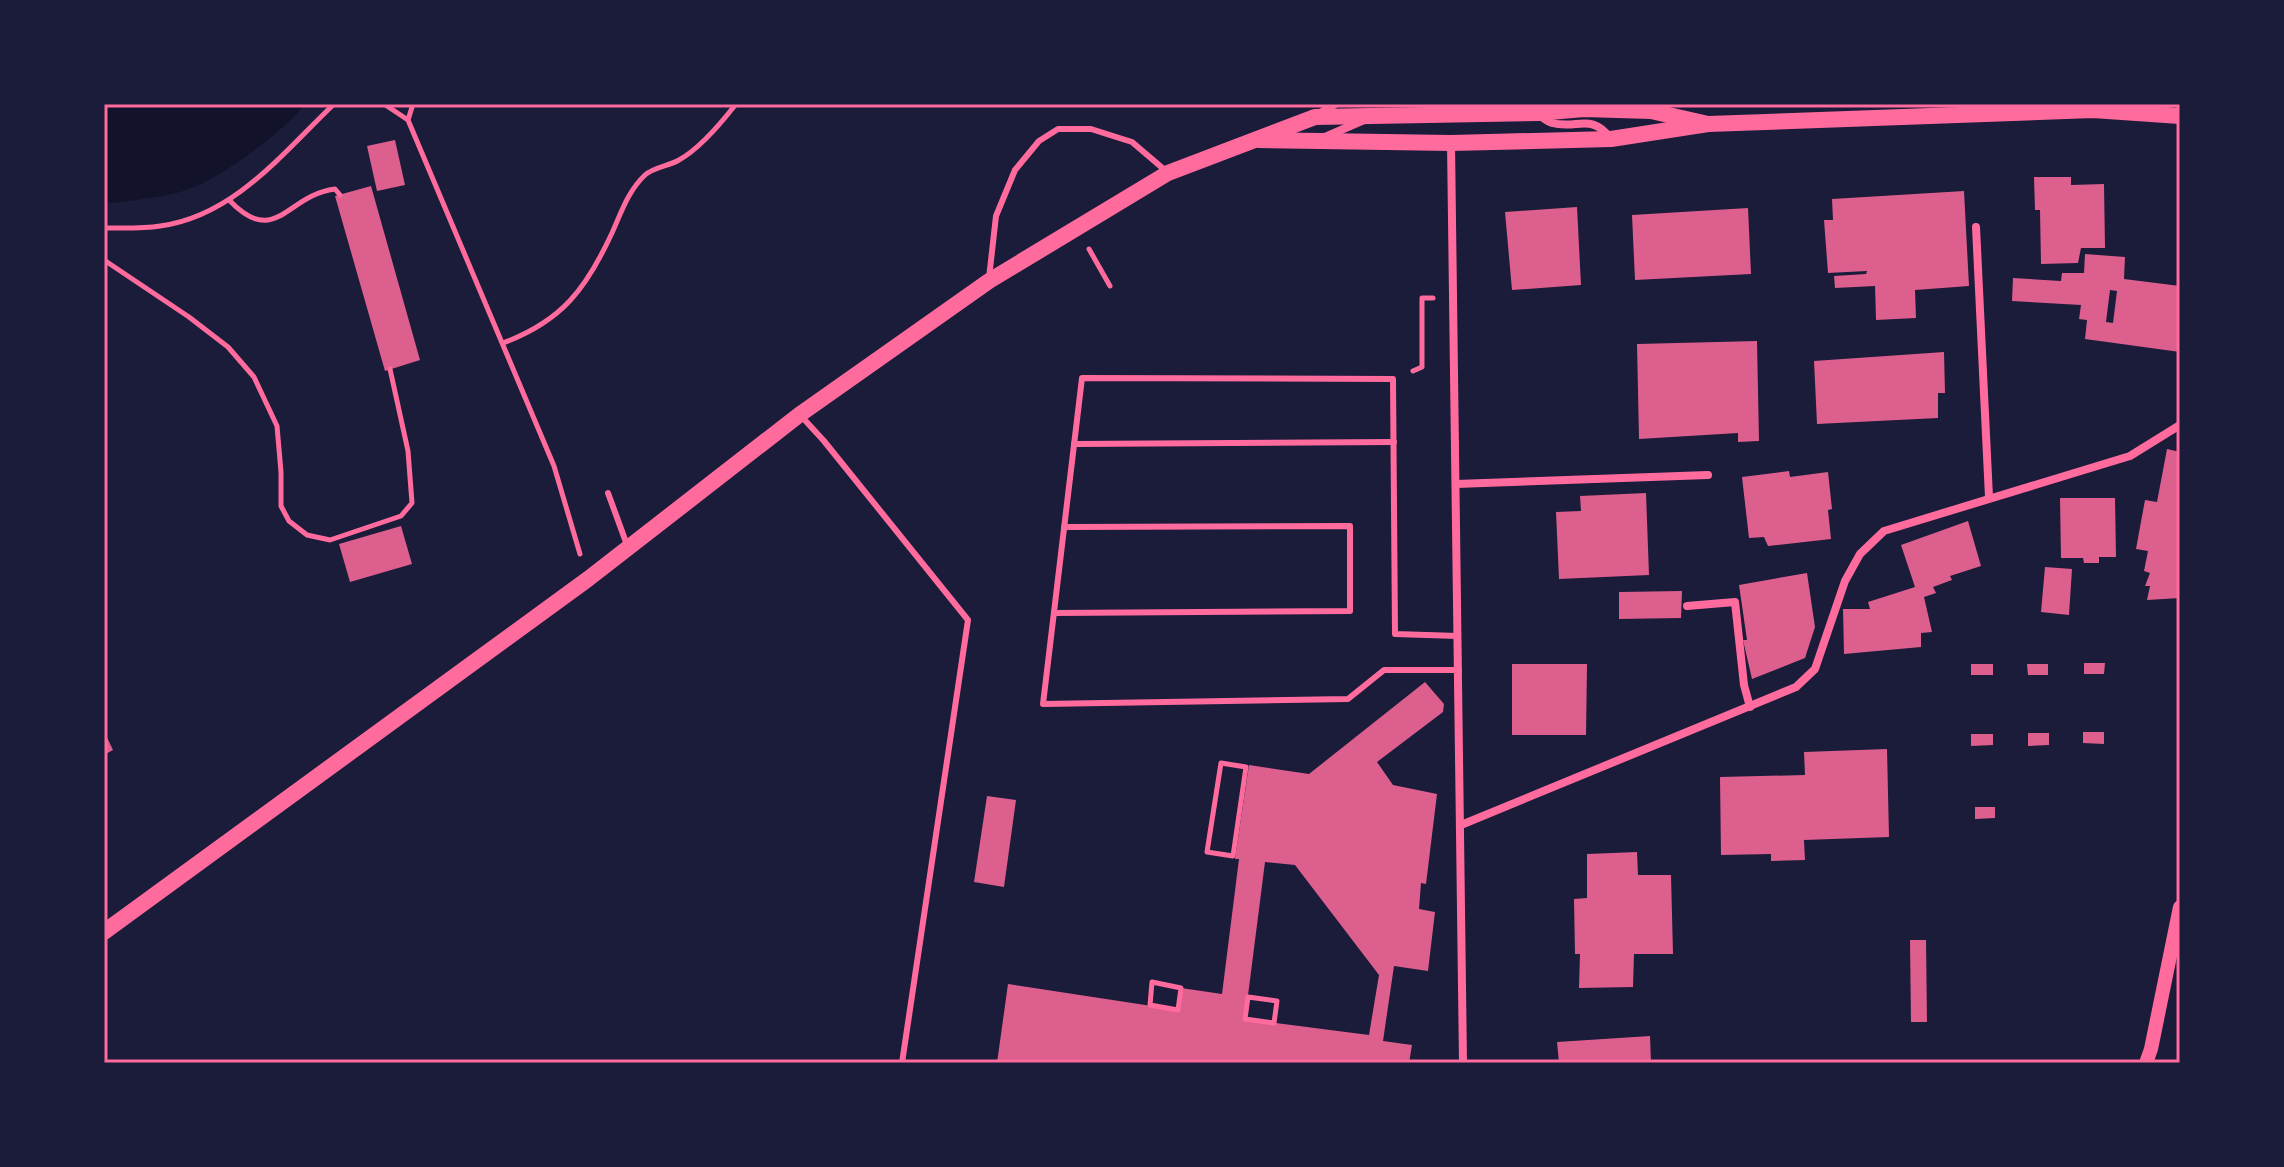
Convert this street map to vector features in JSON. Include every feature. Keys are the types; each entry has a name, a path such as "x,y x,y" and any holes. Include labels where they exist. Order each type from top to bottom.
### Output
{"main road":[{"path":"2093,110 2110,104"},
{"path":"104,932 588,579 799,415 989,281 1168,173 1315,117 1384,109 1581,107 1651,111 1708,124"},
{"path":"1251,140 1451,143 1611,139 1708,124 2093,110 2180,116"}],"street":[{"path":"1315,117 1335,104"},
{"path":"1532,108 1552,123 1590,123 1604,129 1611,139"},
{"path":"1313,142 1384,109"},
{"path":"1451,143 1463,1063"},
{"path":"1976,227 1989,497"},
{"path":"1461,825 1796,687 1815,669 1845,581 1860,554 1884,531 2130,456 2180,425"},
{"path":"1456,484 1708,475"},
{"path":"1687,606 1735,602 1744,685 1750,707"},
{"path":"2146,1063 2180,907"}],"lane":[{"path":"989,281 996,216 1015,170 1039,141 1058,129 1091,129 1132,142 1168,173"},
{"path":"1458,636 1395,634 1393,379 1082,378 1043,704 1348,699 1384,670 1459,670"},
{"path":"799,415 824,441 968,620 902,1063"},
{"path":"1074,444 1394,442"},
{"path":"608,493 629,548"},
{"path":"1054,613 1350,611 1350,526 1064,527"}],"path":[{"path":"104,228 161,226 208,213 246,189 334,104"},
{"path":"384,104 408,120 554,466 588,579"},
{"path":"408,120 413,104"},
{"path":"503,343 530,333 564,309 592,275 627,198 647,173 681,159 721,123 736,104"},
{"path":"229,200 244,215 261,222 280,216 324,190 335,189 340,195"},
{"path":"104,260 228,347 254,377 277,426 281,506 289,521 307,535 330,540 401,516 412,503 408,451 390,369"},
{"path":"1393,379 1422,367 1422,298 1454,299"},
{"path":"1221,763 1246,767 1233,856 1207,852 1221,763"},
{"path":"1152,982 1181,988 1178,1010 1150,1005 1152,982"},
{"path":"1248,997 1277,1001 1274,1023 1245,1019 1248,997"}],"shaded area":[{"path":"104,104 305,104 269,139 207,181 175,193 114,203 104,202"}],"building":[{"path":"395,140 405,185 377,191 367,146"},
{"path":"2034,177 2071,177 2071,185 2104,184 2105,248 2081,248 2078,263 2041,264 2040,210 2035,210"},
{"path":"371,186 420,360 385,371 335,196"},
{"path":"1964,191 1969,286 1915,290 1916,318 1876,320 1875,286 1835,288 1834,276 1866,274 1867,271 1828,273 1824,220 1833,220 1832,199"},
{"path":"1577,207 1581,285 1512,290 1505,212"},
{"path":"1748,208 1751,274 1635,280 1632,215"},
{"path":"2085,254 2125,257 2124,279 2180,286 2180,352 2085,339 2087,320 2079,319 2081,305 2012,301 2013,278 2061,281 2062,273 2084,273","holes":["2110,290 2117,291 2113,323 2106,322"]},
{"path":"1757,341 1759,441 1738,442 1738,433 1639,439 1637,344"},
{"path":"1944,352 1945,393 1938,393 1938,418 1817,424 1814,361"},
{"path":"2167,449 2180,452 2180,598 2147,600 2150,586 2145,586 2150,573 2144,571 2148,551 2136,549 2145,500 2157,502"},
{"path":"1789,471 1790,477 1828,472 1831,539 1768,546 1764,537 1749,538 1742,477"},
{"path":"1646,493 1649,575 1559,579 1556,512 1581,511 1580,496"},
{"path":"2060,498 2115,498 2116,557 2099,557 2099,563 2084,563 2083,558 2061,558"},
{"path":"1968,521 1981,566 1950,576 1952,580 1933,587 1936,593 1924,597 1932,632 1921,633 1921,647 1844,654 1843,609 1870,609 1868,602 1915,587 1901,545"},
{"path":"401,526 412,564 350,582 339,544"},
{"path":"2045,567 2072,569 2069,615 2041,612"},
{"path":"1807,573 1815,627 1805,658 1752,679 1743,640 1747,640 1739,585"},
{"path":"1682,591 1681,618 1619,619 1619,592"},
{"path":"2084,663 2105,663 2104,674 2084,674"},
{"path":"1512,664 1587,664 1586,735 1512,735"},
{"path":"1971,664 1993,664 1993,675 1971,675"},
{"path":"2027,664 2048,664 2048,675 2028,675"},
{"path":"1425,682 1444,704 1443,712 1377,762 1393,785 1437,794 1426,884 1421,883 1419,909 1435,912 1428,971 1394,966 1383,1041 1412,1045 1409,1063 997,1063 1008,984 1178,1010 1181,988 1222,994 1239,859 1235,859 1249,765 1309,774","holes":["1265,862 1295,865 1379,975 1369,1035 1245,1019"]},
{"path":"104,731 113,750 104,755"},
{"path":"2083,732 2104,732 2104,744 2083,743"},
{"path":"2028,733 2049,733 2049,745 2028,746"},
{"path":"1971,734 1993,734 1993,745 1971,746"},
{"path":"1887,749 1889,837 1804,840 1805,860 1771,861 1771,854 1721,855 1720,777 1805,775 1804,752"},
{"path":"987,796 1016,800 1004,887 974,882"},
{"path":"1975,807 1995,807 1995,818 1975,819"},
{"path":"1637,852 1638,875 1671,875 1673,954 1634,954 1633,987 1579,988 1580,954 1575,954 1574,899 1587,898 1587,854"},
{"path":"1910,940 1926,940 1927,1022 1911,1022"},
{"path":"1650,1036 1651,1063 1559,1063 1557,1042"}]}
